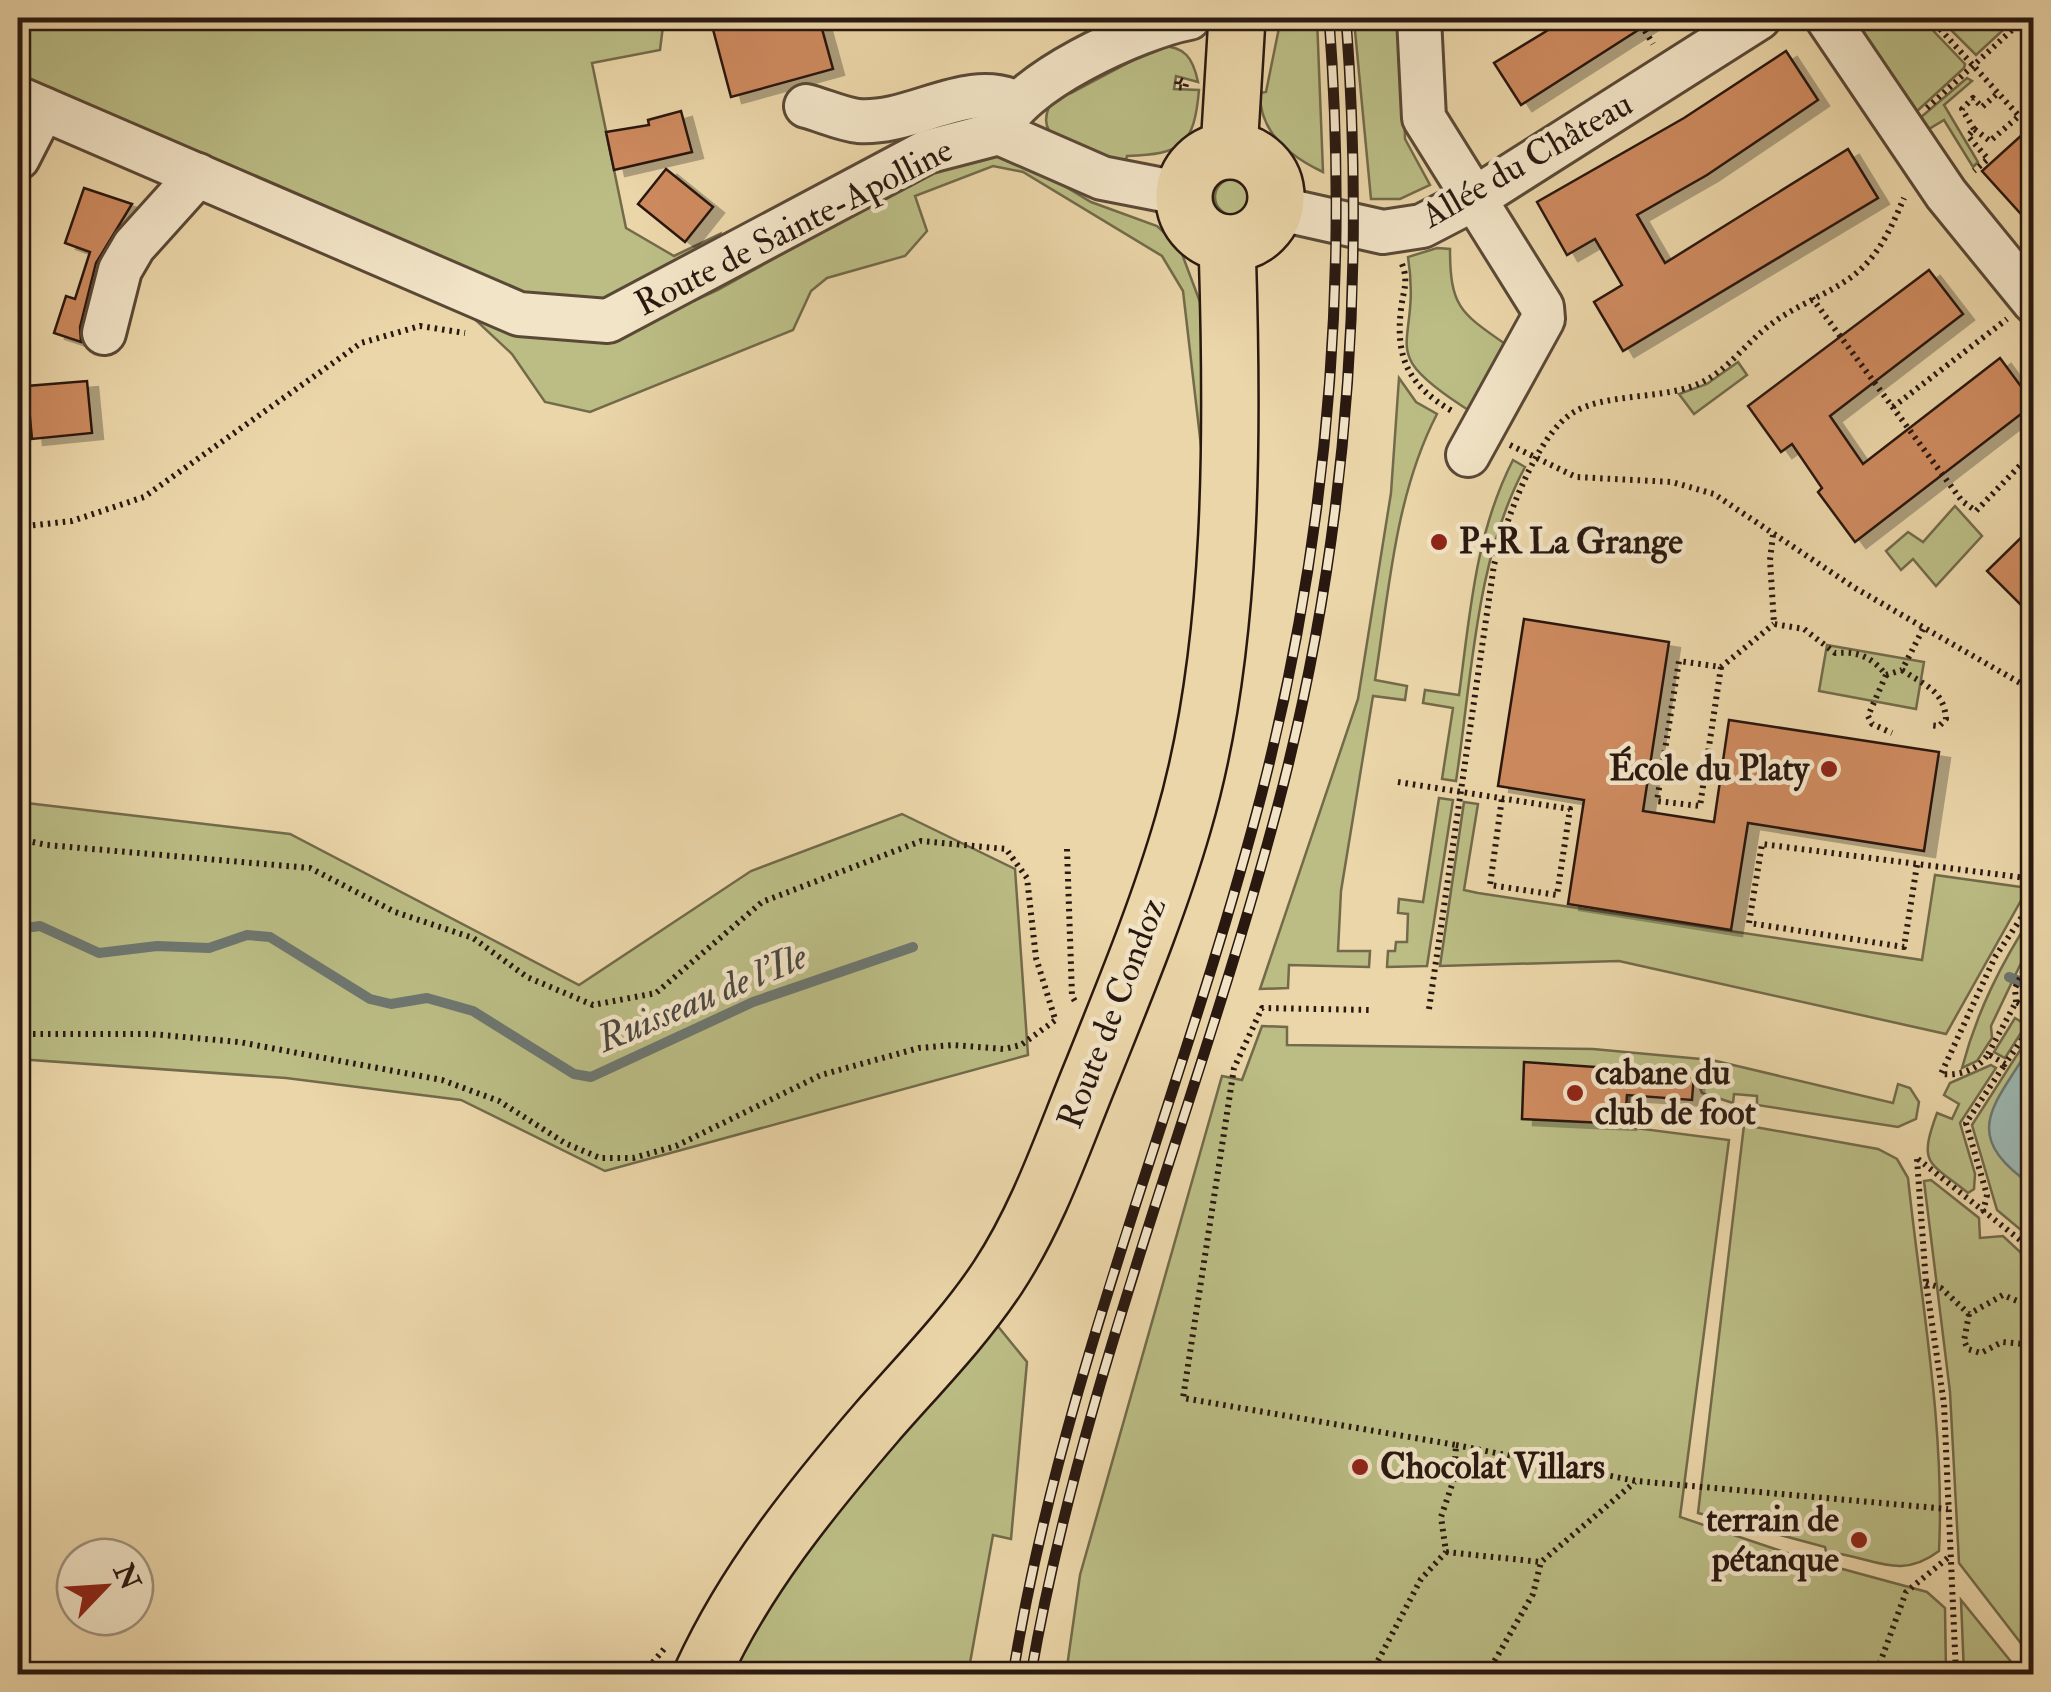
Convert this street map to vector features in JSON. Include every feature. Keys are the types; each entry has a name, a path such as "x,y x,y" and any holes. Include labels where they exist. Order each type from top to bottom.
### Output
{"main road":[{"path":"1228,150 1237,18"},
{"path":"1228,150 1249,154 1271,173 1276,208 1256,236 1227,244 1203,234 1190,220 1184,194 1187,180 1202,160 1228,150"},
{"name":"Route de Condoz","path":"702,1674 720,1636 791,1524 960,1329 998,1276 1034,1214 1109,1028 1183,823 1211,688 1224,554 1227,244"}],"street":[{"path":"1419,18 1424,118 1542,308 1544,319 1476,442"},
{"name":"Allée du Château","path":"1276,208 1383,232 1422,226 1474,198 1759,18"},
{"path":"1827,18 1912,144 2033,301"},
{"path":"806,106 858,120 906,116 977,95 998,94 1008,118 1058,75 1174,20"},
{"path":"18,158 30,103"},
{"name":"Route de Sainte-Apolline","path":"30,103 519,314 608,321 926,152 1008,118 1102,178 1184,194"},
{"path":"104,333 120,270 134,246 198,175"}],"path":[{"path":"1930,18 1974,65 1998,92 2019,116 1990,141 1974,130 1962,109 1974,98 1982,107 1998,92"},
{"path":"1429,1009 1494,565 1510,506 1537,460 1572,413 1598,402 1637,400 1694,386 1724,369 1770,324 1865,266 1886,238 1912,144 1974,65 2026,18"},
{"path":"1974,130 1968,136 1984,155"},
{"path":"1408,290 1400,321 1399,354 1404,368 1420,390 1476,442 1537,460 1576,478 1686,486 1714,494 1924,627 2034,691"},
{"path":"1812,298 1962,501 1976,511 2034,452"},
{"path":"1893,407 2033,301"},
{"path":"18,527 72,521 144,497 361,342 420,326 478,336"},
{"path":"1773,534 1770,560 1774,624"},
{"path":"1721,667 1679,661 1657,801 1700,806 1721,667 1774,624 1804,628 1834,653 1850,652 1874,659 1886,675"},
{"path":"1892,733 1872,724 1868,716 1886,675 1902,670 1924,627"},
{"path":"1902,670 1936,689 1944,702 1946,718 1940,726 1929,725"},
{"path":"1398,782 1502,798 1570,809 1558,895 1490,886 1502,798"},
{"path":"18,838 47,846 310,868 395,912 473,938 527,976 594,1006 656,993 762,902 921,841 1006,849 1027,878 1036,958 1055,1018"},
{"path":"1917,865 1904,947 1750,924 1762,844 2034,879"},
{"path":"1067,849 1072,996 1078,1007 1109,1028"},
{"path":"2034,898 1995,957 1940,1074 1953,1076 1981,1065 2016,1002 2015,988 2034,950"},
{"path":"2016,1002 2034,1011"},
{"path":"1373,1010 1262,1008 1234,1068 1183,1398 1456,1445 1636,1482 1948,1509"},
{"path":"18,1034 152,1034 239,1042 442,1080 499,1102 565,1143 600,1158 633,1158 676,1146 821,1076 919,1048 952,1045 1004,1050 1021,1045 1055,1018 1109,1028"},
{"path":"1983,1212 1987,1195 1966,1123 2034,1022"},
{"path":"1988,1054 2005,1064"},
{"path":"1956,1674 1944,1404 1926,1282 1917,1158 2034,1251"},
{"path":"1926,1282 1941,1288 1969,1314"},
{"path":"1969,1314 2004,1296 2034,1308"},
{"path":"1969,1314 1964,1341 1968,1349 1981,1353 2002,1342 2034,1345"},
{"path":"1446,1552 1441,1517 1454,1479 1456,1445"},
{"path":"1487,1674 1534,1594 1541,1562 1636,1482"},
{"path":"1446,1552 1541,1562"},
{"path":"1371,1674 1421,1579 1446,1552"},
{"path":"1855,1674 1877,1673 1906,1592 1951,1556"}],"green space":[{"path":"18,18 664,18 660,50 592,63 626,228 674,256 720,234 712,256 604,300 532,300 18,84"},
{"path":"1281,18 1317,18 1323,172 1279,142 1261,107 1260,93 1266,92"},
{"path":"1402,18 1405,139 1430,185 1400,199 1371,199 1354,20"},
{"path":"1850,18 1921,18 1965,64 1964,68 1916,112"},
{"path":"1939,18 2014,18 2014,20 1976,55"},
{"path":"1160,46 1182,51 1198,82 1176,76 1174,89 1199,90 1193,124 1182,143 1161,153 1127,156 1125,164 1072,148 1049,131 1046,119 1051,103 1065,83 1071,93"},
{"path":"1967,78 1972,81 1944,105 1978,162 1973,167 1944,120 1924,132 1920,118"},
{"path":"990,155 1028,164 1091,202 1157,226 1179,246 1200,302 1206,489 1183,291 1162,256 1023,172 993,166 915,196 927,231 905,256 827,278 811,291 793,330 590,412 545,402 512,354 467,312 615,337 718,290 947,162"},
{"path":"1233,179 1246,184 1251,197 1246,210 1233,215 1220,210 1215,197 1220,184"},
{"path":"1437,248 1450,249 1452,284 1461,307 1508,346 1473,413 1441,391 1410,360 1408,257"},
{"path":"1738,362 1747,375 1694,414 1679,394 1707,384"},
{"path":"1399,378 1416,402 1437,414 1403,510 1375,680 1407,686 1405,700 1373,696 1341,891 1338,951 1370,951 1369,967 1289,965 1288,988 1260,989 1358,699 1391,493"},
{"path":"1513,460 1525,467 1508,503 1485,580 1456,781 1442,779 1453,708 1423,703 1425,690 1459,695 1482,546"},
{"path":"1955,506 1982,536 1936,586 1913,559 1901,570 1886,551 1908,532 1923,542"},
{"path":"1827,645 1924,662 1916,709 1819,691"},
{"path":"1439,798 1453,800 1427,966 1387,967 1388,951 1395,951 1396,942 1407,942 1408,914 1398,913 1399,899 1423,902"},
{"path":"18,802 290,834 579,985 751,871 902,814 1015,869 1028,1055 605,1171 461,1100 286,1078 18,1059"},
{"path":"1464,802 1478,804 1464,890 1478,893 1922,960 1935,875 2028,888 1946,1034 1619,961 1440,966"},
{"path":"2033,914 2033,938 1991,1026 1992,1038 1977,1061 1962,1068 1991,988"},
{"path":"2015,1018 2026,1025 2005,1058 1994,1052"},
{"path":"1262,1026 1287,1027 1287,1045 1593,1049 1712,1060 1893,1103 1898,1084 1910,1088 1919,1102 1916,1119 1898,1127 1757,1105 1757,1096 1734,1094 1733,1103 1702,1093 1697,1081 1631,1078 1627,1127 1729,1140 1680,1517 1802,1558 1927,1592 1945,1608 1946,1674 1066,1674 1080,1575 1222,1076 1242,1080"},
{"path":"2033,1030 2033,1240 1997,1210 1972,1125"},
{"path":"1991,1065 1996,1068 1960,1123 1975,1174 1974,1189 1968,1193 1930,1160 1928,1143 1937,1113 1952,1119 1959,1104 1944,1095 1950,1083"},
{"path":"1744,1125 1878,1149 1897,1159 1908,1178 1939,1457 1939,1551 1924,1560 1911,1565 1885,1565 1826,1552 1825,1547 1698,1513"},
{"path":"1931,1180 1979,1218 1980,1238 2003,1236 2033,1264 2033,1659 1959,1563 1950,1392 1924,1181"},
{"path":"992,1319 1027,1362 1011,1539 993,1535 968,1674 723,1674 796,1551"},
{"path":"1961,1600 2021,1674 1964,1674"}],"water":[{"path":"2033,1042 2033,1186 2009,1167 1995,1150 1989,1134 1996,1101"}],"building":[{"path":"710,18 819,18 833,69 731,97"},
{"path":"1568,18 1657,18 1521,105 1494,63"},
{"path":"1786,51 1818,100 1707,175 1637,215 1665,263 1848,149 1878,198 1623,351 1594,302 1622,285 1595,239 1567,255 1537,202 1684,118"},
{"path":"681,111 692,152 614,170 606,132 649,125 648,120"},
{"path":"2034,124 2034,200 2020,213 1982,171"},
{"path":"666,169 713,207 685,242 638,204"},
{"path":"84,188 132,204 96,263 80,327 81,342 54,333 66,296 75,299 90,252 65,243"},
{"path":"1929,270 1963,314 1830,416 1863,464 2000,358 2034,404 1855,542 1818,492 1822,488 1792,444 1781,452 1748,406"},
{"path":"87,381 92,433 32,439 27,386"},
{"path":"2034,525 2034,618 1987,571"},
{"name":"École du Platy","path":"1524,619 1669,642 1643,811 1714,822 1729,720 1939,752 1924,851 1748,823 1731,930 1568,904 1584,800 1498,786"},
{"name":"cabane du club de foot","path":"1524,1062 1694,1074 1692,1100 1627,1095 1625,1124 1522,1119"}],"waterway":[{"name":"Ruisseau de l'Ile","path":"18,929 40,926 99,953 157,946 209,948 247,935 270,937 370,999 391,1004 427,998 473,1011 574,1074 591,1077 753,1002 913,947"},
{"path":"2009,977 2034,987"}],"railway":[{"path":"1013,1674 1062,1451 1230,906 1284,700 1317,507 1334,312 1335,116 1329,18"},
{"path":"1031,1674 1053,1563 1081,1453 1278,805 1320,610 1335,512 1351,315 1352,117 1346,18"}],"place":[{"name":"P+R La Grange","path":"1439,542"},
{"name":"École du Platy","path":"1829,769"},
{"name":"cabane du club de foot","path":"1575,1093"},
{"name":"Chocolat Villars","path":"1360,1467"},
{"name":"terrain de pétanque","path":"1859,1540"}]}
